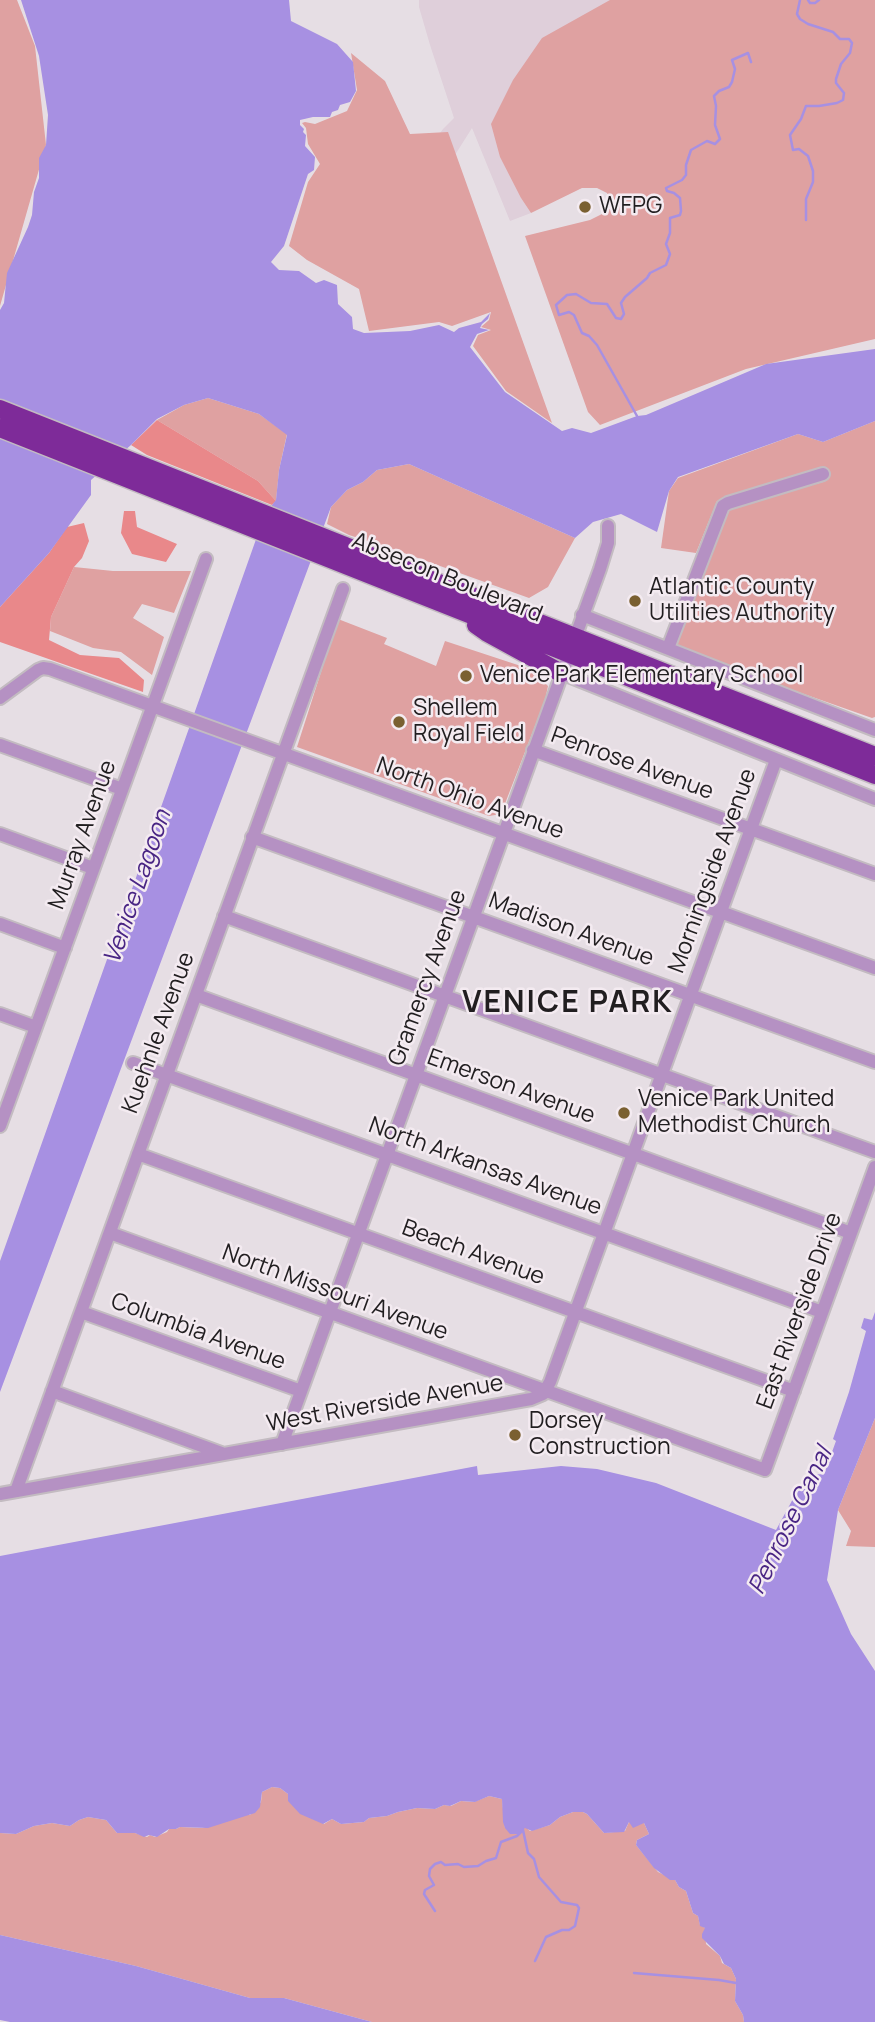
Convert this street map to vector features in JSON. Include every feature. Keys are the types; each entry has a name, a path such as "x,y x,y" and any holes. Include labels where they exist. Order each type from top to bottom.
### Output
{"highway":[{"name":"Absecon Boulevard","path":"0,409 147,477"},
{"name":"Absecon Boulevard","path":"0,428 147,477 572,645 875,756"},
{"name":"Absecon Boulevard","path":"325,547 454,608 572,645 875,775"},
{"path":"454,608 485,632 561,673"}],"street":[{"path":"668,648 723,506 823,474"},
{"name":"Gramercy Avenue","path":"282,1444 572,645 608,543 608,526"},
{"name":"Murray Avenue","path":"0,1126 4,1105 36,1027 206,559"},
{"name":"Kuehnle Avenue","path":"16,1491 342,589"},
{"path":"582,615 875,730"},
{"name":"North Ohio Avenue","path":"0,698 38,670 50,669 875,968"},
{"path":"561,673 875,799"},
{"path":"0,745 122,789"},
{"name":"Penrose Avenue","path":"533,750 875,874"},
{"name":"Morningside Avenue","path":"545,1392 776,760"},
{"path":"0,835 93,868"},
{"name":"Madison Avenue","path":"253,837 875,1062"},
{"path":"224,916 875,1152"},
{"path":"0,924 65,947"},
{"name":"Emerson Avenue","path":"195,995 851,1233"},
{"path":"0,1014 36,1027"},
{"name":"North Arkansas Avenue","path":"133,1063 822,1312"},
{"name":"Beach Avenue","path":"138,1154 794,1391"},
{"name":"East Riverside Drive","path":"545,1392 765,1471 875,1167"},
{"name":"North Missouri Avenue","path":"110,1233 545,1392"},
{"name":"Columbia Avenue","path":"81,1312 301,1391"},
{"path":"52,1391 225,1454"},
{"name":"West Riverside Avenue","path":"0,1494 531,1399 540,1397 545,1392"}],"shaded area":[{"path":"0,0 17,0 35,46 46,145 0,306"},
{"path":"419,0 662,0 521,198 531,213 510,221 472,128 378,277 352,253 443,129 454,118 430,45"},
{"path":"610,0 875,0 875,339 746,369 600,425 588,412 525,236 590,220 606,212 610,202 607,193 597,188 582,188 531,213 500,157 491,124 513,80 542,38"},
{"path":"351,53 385,81 410,134 448,132 552,423 506,391 473,346 478,335 491,330 481,327 489,320 491,312 452,326 439,322 369,331 359,289 307,260 289,246 308,182 320,164 308,144 306,128 302,123 315,124 347,111 357,90"},
{"path":"208,398 259,414 287,434 276,501 258,481 157,420 184,405"},
{"path":"157,420 258,481 276,501 272,505 147,455 131,445"},
{"path":"875,421 875,717 750,675 676,645 726,509 823,482 825,471 717,501 696,553 661,548 669,491 678,478 798,434 823,442"},
{"path":"409,464 575,538 548,587 529,598 349,535 327,524 331,507 347,490 363,482 377,470"},
{"path":"124,511 135,511 137,527 177,544 166,562 132,554 121,533"},
{"path":"84,523 89,541 51,617 49,640 80,655 119,658 144,680 143,692 0,642 0,607 49,553 67,527"},
{"path":"74,567 113,571 191,571 174,613 142,604 133,618 164,637 152,675 121,652 93,648 50,631 51,617"},
{"path":"338,619 387,638 384,644 436,666 445,641 530,669 548,686 501,814 489,816 297,747"},
{"path":"875,1418 875,1547 846,1546 851,1531 838,1510"},
{"path":"272,1787 280,1788 288,1794 288,1799 324,1824 332,1819 341,1824 364,1822 369,1818 417,1808 435,1809 461,1801 474,1802 489,1796 502,1799 505,1828 527,1828 530,1831 550,1825 573,1812 587,1814 604,1833 625,1831 629,1822 644,1823 649,1834 637,1840 636,1845 658,1872 675,1880 679,1887 686,1891 693,1913 705,1928 706,1944 720,1956 722,1963 731,1968 736,1979 735,2001 744,2022 372,2022 284,1998 250,1998 136,1966 0,1935 0,1833 16,1834 34,1826 52,1823 70,1826 88,1817 106,1820 117,1833 155,1837 169,1829 203,1828 250,1815 261,1802 262,1792"}],"water":[{"name":"Venice Lagoon","path":"21,0 289,0 291,21 337,44 353,62 356,91 350,102 340,105 330,117 300,120 306,135 305,146 315,157 314,170 308,174 284,246 271,262 279,270 299,271 316,283 324,280 337,285 338,304 352,317 353,329 364,333 410,331 439,325 454,332 481,322 490,313 480,328 489,330 477,334 470,347 505,392 562,431 572,428 591,433 646,415 766,364 875,349 875,421 823,442 798,434 678,477 669,491 657,532 621,514 593,522 575,538 409,464 377,470 363,482 347,490 331,507 0,1392 0,1261 265,514 276,500 287,435 259,414 208,398 184,405 157,419 91,480 91,495 49,553 0,607 0,310 4,303 7,273 32,215 34,192 39,178 39,158 46,145 48,115 39,56"},
{"name":"Penrose Canal","path":"875,1312 875,1418 838,1510 827,1580 851,1634 875,1671 875,2022 744,2022 735,2001 736,1979 731,1968 724,1964 720,1956 702,1938 705,1928 700,1926 698,1916 693,1913 686,1891 679,1887 675,1880 670,1880 654,1868 636,1845 637,1840 649,1834 644,1823 633,1828 629,1822 624,1832 604,1833 587,1814 573,1812 550,1825 532,1831 525,1828 518,1834 510,1834 503,1822 502,1799 489,1796 475,1802 461,1801 435,1809 417,1808 369,1818 364,1822 341,1824 332,1819 323,1824 300,1814 288,1801 288,1794 280,1788 272,1787 262,1792 260,1807 255,1813 208,1828 169,1829 157,1837 117,1833 106,1820 88,1817 70,1826 52,1823 34,1826 16,1834 0,1833 0,1556 477,1466 478,1475 561,1466 597,1469 656,1483 776,1530 806,1475 824,1474 836,1441 833,1439 866,1331 861,1328 864,1318 872,1320"},
{"path":"0,1935 136,1966 250,1998 284,1998 372,2022 0,2020"}],"waterway":[{"path":"800,0 797,14 800,19 833,32 840,39 849,39 852,43 850,53 841,64 836,79 844,93 843,100 806,106 790,135 793,150 799,149 808,156 813,171 813,182 806,199 806,220"},
{"path":"808,0 810,3 819,0"},
{"path":"637,416 597,345 582,333 574,315 569,312 559,315 556,305 567,295 576,294 591,303 607,304 616,318 621,319 624,314 621,303 625,297 650,273 666,265 670,254 666,244 670,233 670,218 680,215 681,211 680,198 666,188 686,175 691,150 707,141 715,144 720,139 715,125 714,96 729,87 732,82 735,69 732,60 748,53 751,62"},
{"path":"435,1911 424,1894 425,1890 434,1885 429,1876 430,1869 435,1864 441,1862 445,1865 478,1866 496,1858 501,1842 517,1836 523,1830 528,1853 534,1859 539,1877 561,1902 577,1905 579,1908 575,1926 546,1937 535,1961"},
{"path":"634,1973 736,1983"}],"place":[{"name":"WFPG","path":"585,207"},
{"name":"Atlantic County Utilities Authority","path":"635,601"},
{"name":"Venice Park Elementary School","path":"466,676"},
{"name":"Shellem Royal Field","path":"399,722"},
{"name":"Venice Park United Methodist Church","path":"624,1113"},
{"name":"Dorsey Construction","path":"515,1435"}],"district":[{"name":"VENICE PARK","path":"568,1004"}]}
